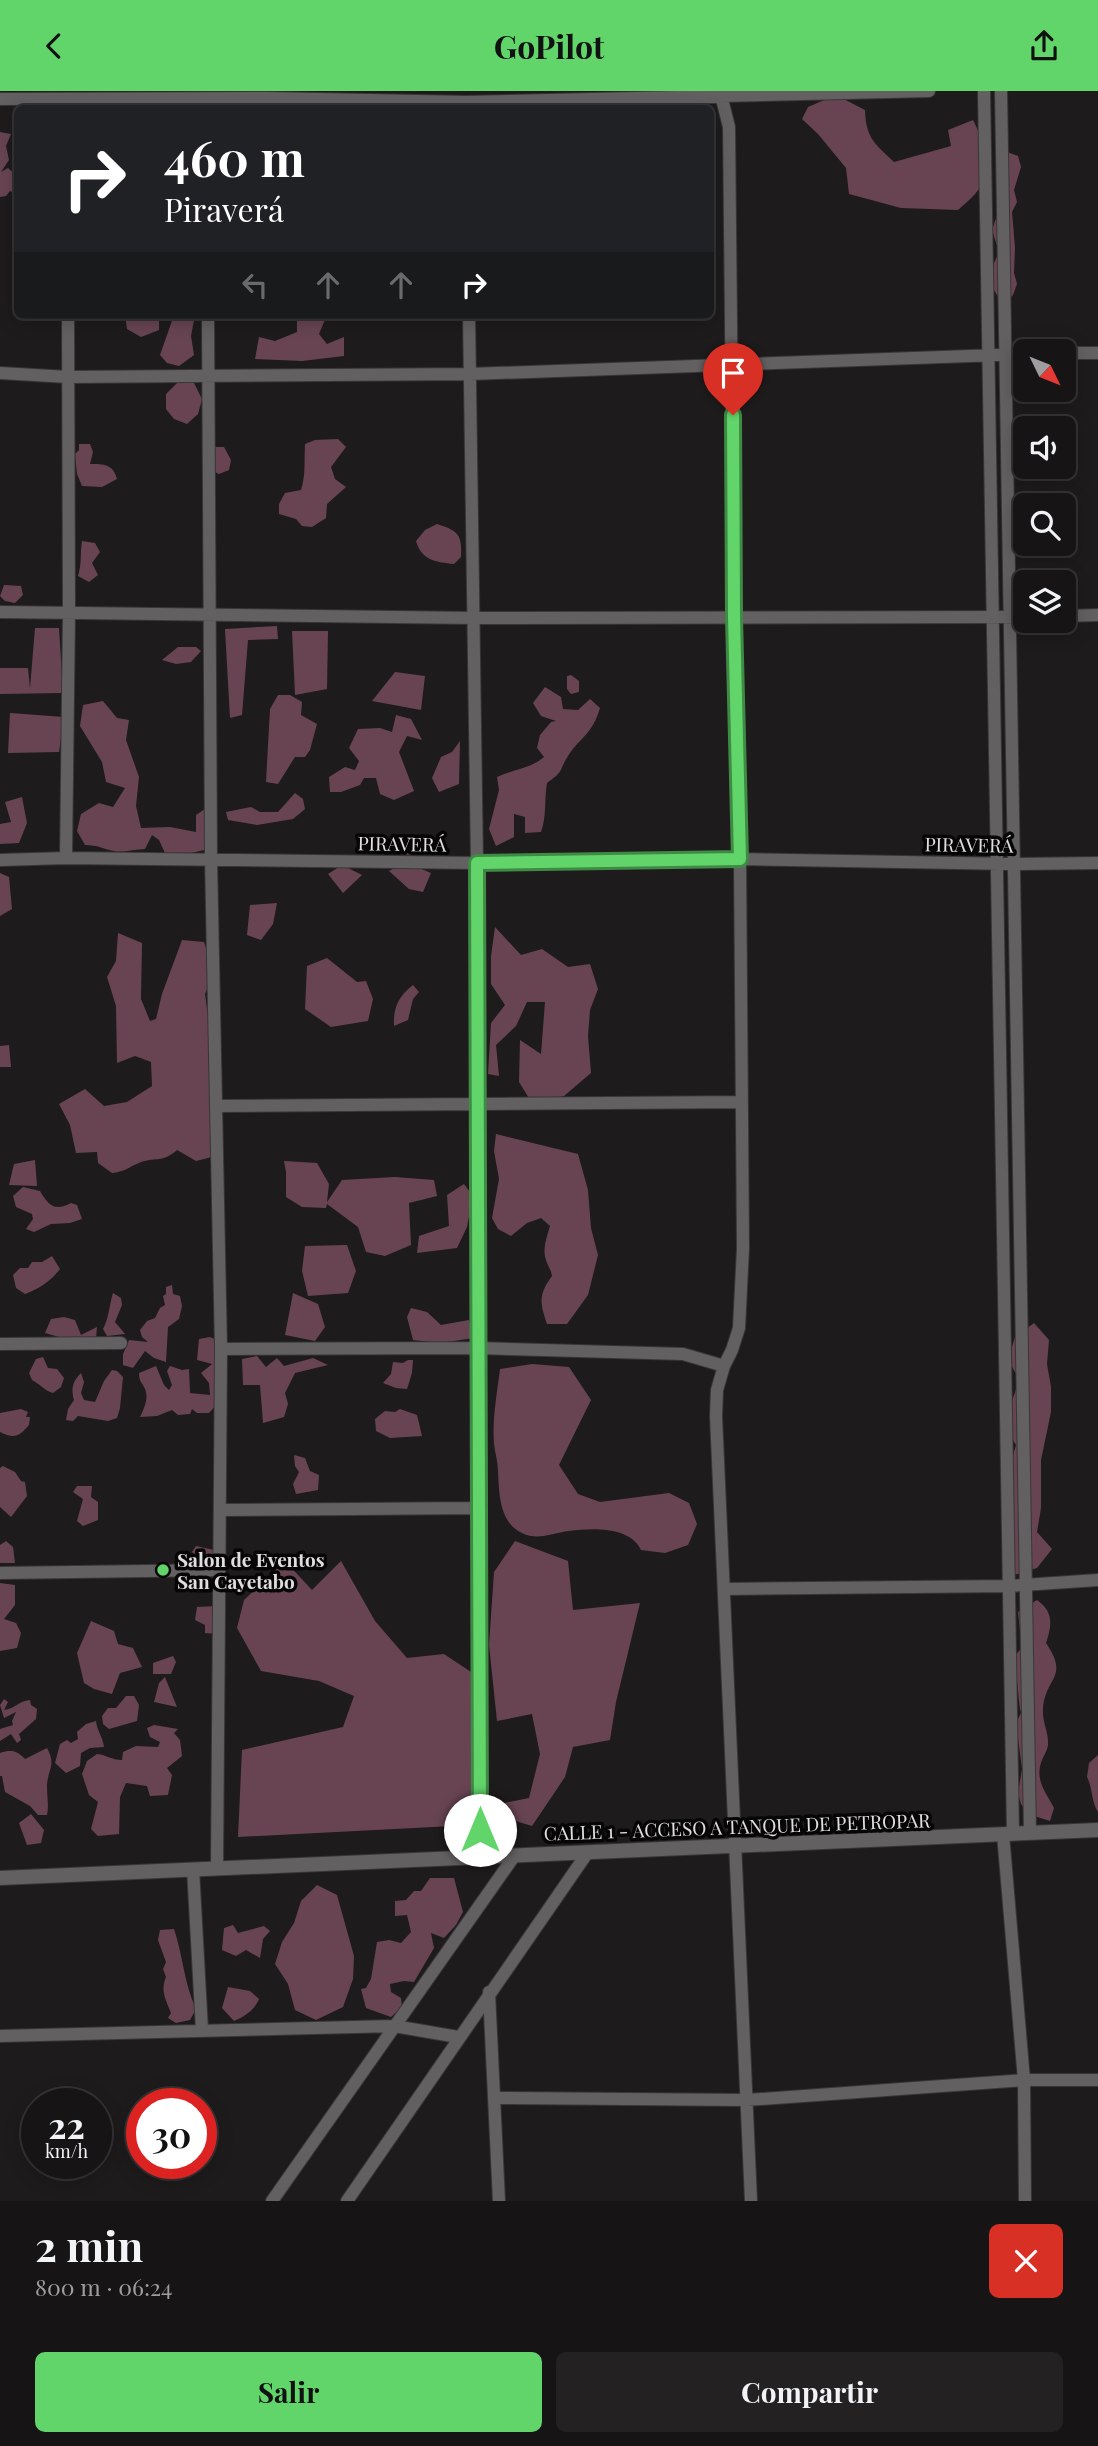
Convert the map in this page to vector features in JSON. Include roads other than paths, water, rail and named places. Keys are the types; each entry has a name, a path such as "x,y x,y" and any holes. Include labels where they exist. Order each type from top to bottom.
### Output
{"street":[{"path":"0,99 66,103 210,103 268,94 466,100 489,96 929,91"},
{"path":"984,91 1009,1586 1008,1834 1024,2080 1025,2201"},
{"path":"1001,91 1030,1833"},
{"path":"729,127 741,93"},
{"path":"720,94 729,127 743,1248 739,1328 723,1366 717,1390 716,1416 751,2201"},
{"path":"66,858 68,319"},
{"path":"208,319 211,859 220,1349 217,1867"},
{"path":"469,319 477,863 480,1856"},
{"path":"1076,353 1098,353"},
{"path":"0,373 68,377 470,374 1013,354"},
{"path":"0,612 474,618 1010,617"},
{"path":"1076,616 1098,615"},
{"name":"PIRAVERÁ","path":"0,860 66,858 477,863 740,859 1098,863"},
{"path":"217,1106 740,1102"},
{"path":"1002,1182 1019,1183"},
{"path":"0,1343 121,1343"},
{"path":"220,1349 478,1348 683,1354 723,1366"},
{"path":"220,1510 480,1508"},
{"path":"0,1573 219,1570"},
{"path":"724,1589 1009,1586 1098,1580"},
{"name":"CALLE 1 - ACCESO A TANQUE DE PETROPAR","path":"0,1878 1098,1830"},
{"path":"347,2201 489,1991 588,1852"},
{"path":"272,2201 515,1855"},
{"path":"192,1869 202,2030"},
{"path":"489,1991 499,2201"},
{"path":"0,2036 394,2026 458,2037"},
{"path":"496,2098 747,2100 1024,2080 1098,2080"}],"place":[{"name":"Salon de Eventos San Cayetabo","path":"163,1570"}]}
